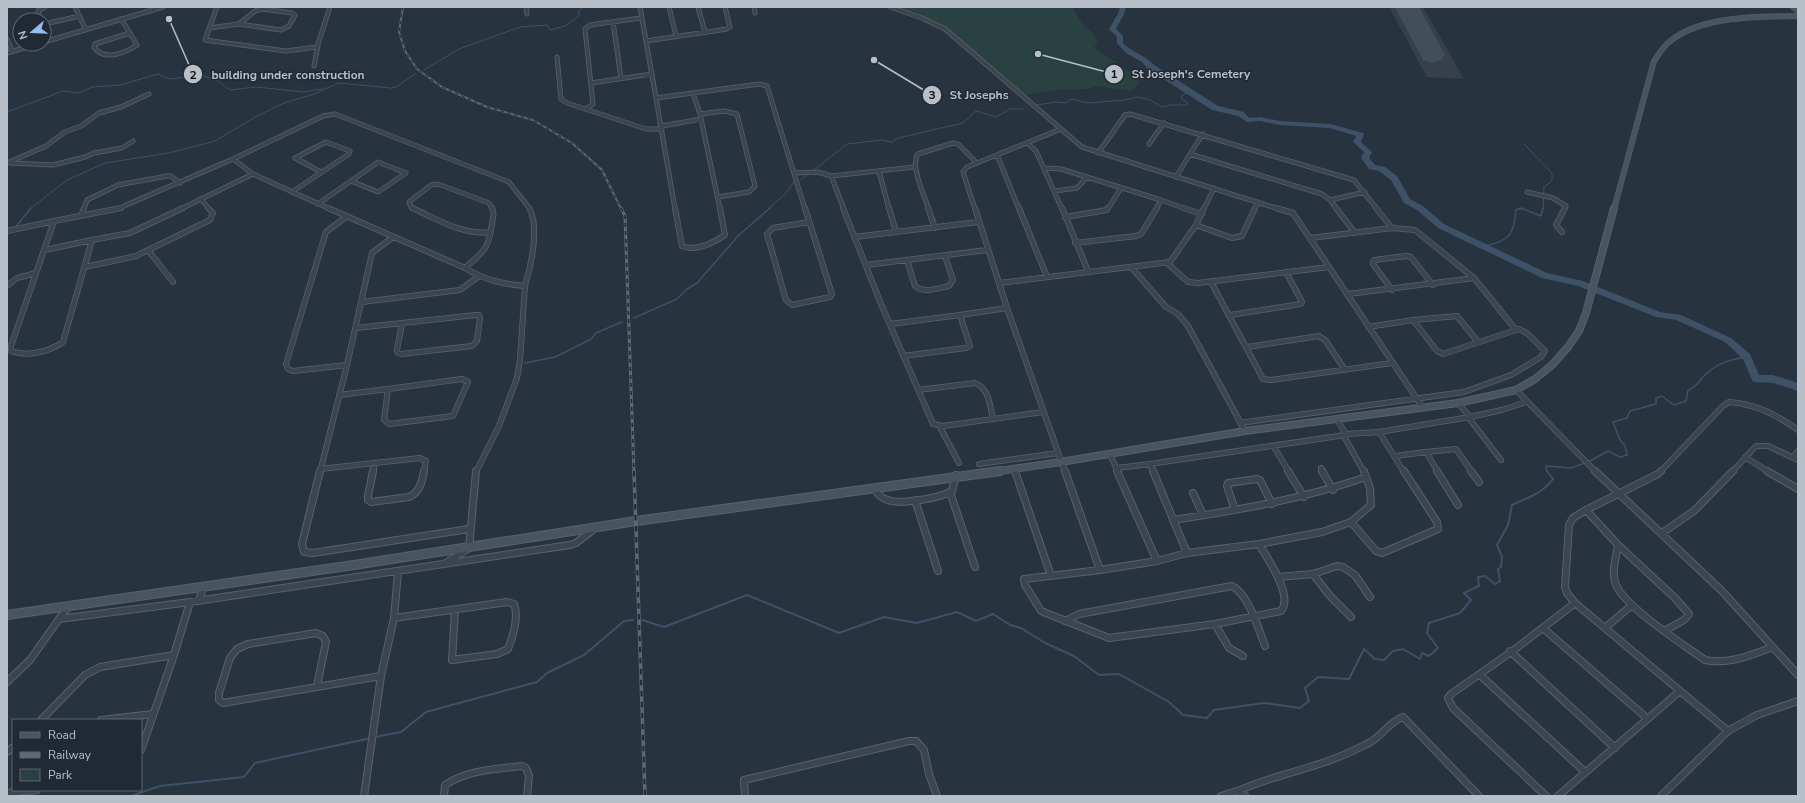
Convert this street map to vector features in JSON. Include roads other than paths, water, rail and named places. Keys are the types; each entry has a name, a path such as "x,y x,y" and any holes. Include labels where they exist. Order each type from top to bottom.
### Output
{"street":[{"path":"75,7 86,30"},
{"path":"142,7 144,12"},
{"path":"52,40 163,7"},
{"path":"216,7 217,10 205,40 207,41 286,51 317,47"},
{"path":"314,66 317,47 330,7"},
{"path":"526,7 527,14"},
{"path":"640,7 682,246 686,249 720,239 725,235 726,231 701,117 693,93"},
{"path":"669,7 676,36"},
{"path":"698,7 705,32"},
{"path":"646,41 727,29 730,27 725,7"},
{"path":"754,7 755,12"},
{"path":"890,7 922,18 944,29 1082,147 1292,214 1311,238 1368,327 1423,408"},
{"path":"1793,7 1798,11"},
{"path":"209,28 239,24 282,30 289,26 295,15 292,13 263,9 255,11 239,24"},
{"path":"52,22 80,16"},
{"path":"7,615 354,565 873,487 956,475 1014,469 1245,431 1458,403 1516,390 1535,379 1552,364 1568,347 1579,331 1592,294 1654,61 1658,53 1670,41 1693,29 1730,21 1798,16"},
{"path":"586,109 593,104 585,29 590,25 641,18"},
{"path":"121,19 130,33 137,45 125,52 101,55 94,47 98,42 130,33"},
{"path":"613,22 621,78"},
{"path":"7,39 12,52 7,53"},
{"path":"557,57 562,99 567,103 646,129 662,127 728,111 737,114 755,186 749,192 718,197"},
{"path":"591,83 652,74"},
{"path":"656,98 764,84 767,86 832,294 830,297 792,305 786,300 768,234 773,228 809,222"},
{"path":"8,163 46,146 65,132 81,126 99,113 121,107 150,94"},
{"path":"7,231 120,208 233,159 323,116 332,114 509,182 530,208 534,218 531,266 525,286 518,378 499,426 476,470 469,548"},
{"path":"1098,153 1126,114 1164,123 1353,179 1365,192 1392,228"},
{"path":"1149,144 1164,123"},
{"path":"1061,129 977,162 967,167 963,172 987,250 1100,570"},
{"path":"1176,177 1203,134"},
{"path":"8,163 53,165 86,157 94,153 122,148 133,141"},
{"path":"292,192 349,154 350,151 326,142 295,158 321,172"},
{"path":"935,228 915,167 915,158 918,154 948,143 958,144 977,162"},
{"path":"1027,143 1036,151 1045,168 1075,243 1088,271"},
{"path":"1190,154 1322,194 1330,200 1355,233"},
{"path":"997,155 1047,277"},
{"path":"233,159 253,174 392,237 465,268 478,277 500,284 525,286"},
{"path":"318,204 350,181 378,162 406,173 378,192 350,181"},
{"path":"794,173 818,172 831,176 915,167"},
{"path":"1045,168 1061,169 1202,214"},
{"path":"878,171 896,232"},
{"path":"46,250 130,232 253,174"},
{"path":"81,216 87,200 118,185 167,176 171,176 180,183"},
{"path":"831,176 854,237 903,356 932,421 936,425 943,426 1043,412"},
{"path":"1055,191 1077,188 1087,177"},
{"path":"465,268 485,250 490,240 494,212 489,203 438,184 431,185 409,202 411,207 466,231 486,234 491,232"},
{"path":"1065,217 1107,210 1122,188"},
{"path":"999,283 1088,271 1166,263 1173,259 1196,225 1214,188"},
{"path":"1330,200 1365,192"},
{"path":"1527,192 1562,200 1566,206 1564,214 1557,220 1556,225 1562,232"},
{"path":"85,266 130,257 148,250 212,218 213,212 201,199"},
{"path":"1075,243 1136,236 1141,234 1161,200"},
{"path":"1196,225 1232,238 1238,238 1242,236 1258,202"},
{"path":"346,216 326,232 286,364 288,368 293,370 347,365"},
{"path":"54,221 46,250 9,346 11,351 16,354 25,354 56,347 63,342 92,240"},
{"path":"854,237 978,222"},
{"path":"1311,238 1392,228 1406,228 1415,230 1474,278 1516,330"},
{"path":"392,237 372,253 356,328 302,544 304,552 308,553 470,529"},
{"path":"148,250 173,282"},
{"path":"866,265 987,250"},
{"path":"907,260 915,286 917,289 922,290 949,286 952,283 953,280 945,256"},
{"path":"1392,290 1373,264 1374,260 1406,256 1411,257 1433,285"},
{"path":"1166,263 1188,282 1198,284 1329,267"},
{"path":"1131,267 1166,307 1178,314 1188,326 1245,431"},
{"path":"1230,315 1301,304 1286,272"},
{"path":"7,286 17,278 36,273"},
{"path":"362,302 460,290 478,277"},
{"path":"1348,294 1433,285 1474,278"},
{"path":"1211,282 1247,347 1261,377 1266,380 1392,363"},
{"path":"890,324 1007,308"},
{"path":"356,328 476,315 480,318 477,341 472,346 401,354 396,350 402,324"},
{"path":"903,356 970,346 960,315"},
{"path":"1368,327 1413,320 1456,316 1461,320 1478,342"},
{"path":"1240,423 1464,392 1512,375 1541,357 1545,351 1528,334 1522,330 1516,330 1440,354 1413,320"},
{"path":"1247,347 1319,336 1326,341 1345,370"},
{"path":"339,395 388,388 462,379 468,382 453,416 389,424 384,420 388,388"},
{"path":"918,390 975,383 981,385 985,389 993,419"},
{"path":"1516,390 1526,402 1595,471 1722,591 1798,675"},
{"path":"1117,468 1274,447 1345,435 1379,432 1469,417 1502,410 1526,402"},
{"path":"1728,731 1606,627 1575,603 1567,593 1565,587 1567,532 1573,518 1658,474 1723,406 1729,402 1754,405 1784,419 1798,430"},
{"path":"1458,403 1501,460"},
{"path":"1259,544 1278,577 1282,591 1283,609 1281,611 1215,624 1109,638 1041,611 1025,585 1024,579 1100,570 1158,561 1187,554 1259,544 1322,532 1351,522 1371,505 1372,490 1337,420"},
{"path":"941,429 958,463"},
{"path":"1351,522 1380,553 1438,529 1437,522 1396,456 1379,432"},
{"path":"1662,533 1694,511 1756,446 1768,446 1798,460"},
{"path":"1274,447 1304,498"},
{"path":"1396,456 1456,449 1479,482"},
{"path":"1792,457 1798,451"},
{"path":"1426,452 1458,505"},
{"path":"979,464 1058,453"},
{"path":"1110,454 1158,561"},
{"path":"1745,457 1798,489"},
{"path":"320,469 375,463 424,459 426,461 419,491 415,495 409,497 371,502 368,500 368,496 375,463"},
{"path":"1150,464 1187,554"},
{"path":"1321,468 1333,490"},
{"path":"1014,469 1051,576"},
{"path":"873,487 878,495 890,501 915,500 950,492 954,488 956,475"},
{"path":"1173,520 1304,498 1333,490 1366,477"},
{"path":"1235,510 1227,486 1228,483 1257,479 1260,480 1272,504"},
{"path":"950,492 975,567"},
{"path":"1194,493 1203,515"},
{"path":"915,500 938,571"},
{"path":"1586,510 1618,545 1675,598 1689,614 1684,620 1666,630"},
{"path":"59,619 200,601 570,546 595,528"},
{"path":"1618,545 1615,577 1616,586 1632,605 1705,660 1715,663 1725,662 1773,647"},
{"path":"444,564 469,548"},
{"path":"354,565 363,576"},
{"path":"1278,577 1313,574 1337,566 1343,567 1355,575 1370,597"},
{"path":"364,796 373,742 381,676 394,618 398,572"},
{"path":"1313,574 1330,596 1351,617"},
{"path":"1065,621 1079,614 1232,586 1239,589 1253,616 1265,646"},
{"path":"200,601 203,587"},
{"path":"142,747 174,655 190,602"},
{"path":"394,618 507,602 514,604 516,609 512,640 508,649 497,654 452,660 455,610"},
{"path":"1546,796 1451,705 1448,698 1451,694 1480,675 1510,651 1544,629 1575,603"},
{"path":"1606,627 1632,605"},
{"path":"7,682 30,660 69,606"},
{"path":"1215,624 1229,648 1243,656"},
{"path":"1544,629 1648,719"},
{"path":"317,686 326,642 323,636 316,633 248,644 237,649 230,658 219,693 219,700 223,703 381,676"},
{"path":"1510,651 1615,748"},
{"path":"42,719 85,675 100,667 174,655"},
{"path":"1480,675 1586,772"},
{"path":"1558,796 1680,691"},
{"path":"1661,796 1728,731 1757,715 1798,701"},
{"path":"110,719 153,714"},
{"path":"1238,791 1258,781 1318,765 1370,743 1380,738 1395,720 1403,717 1478,796"},
{"path":"745,796 744,780 909,741 916,741 924,750 935,795"},
{"path":"444,796 445,785 464,775 522,766 526,768 528,773 527,796"},
{"path":"1221,796 1233,790 1238,791 1245,796"},
{"path":"7,793 27,791"}],"waterway":[{"path":"424,70 459,49 520,27 547,25 550,30 565,26 579,16 579,11 583,7"},
{"path":"1123,7 1121,14 1112,29 1120,36 1120,43 1128,52 1145,60 1151,67 1215,108 1241,114 1247,120 1260,119 1280,123 1331,126 1360,135 1357,142 1368,152 1365,158 1372,167 1382,169 1394,178 1407,201 1420,208 1441,226 1545,276 1580,283 1659,315 1678,317 1728,340 1747,357 1756,379 1773,379 1798,387"},
{"path":"7,112 63,91 79,93 92,87 120,85 158,74 170,79 201,75 218,81 230,90 256,87 303,92 322,89"},
{"path":"31,209 67,180 105,163 169,153 215,141 257,116 284,103 314,94 339,83 391,88 396,87 415,74"},
{"path":"1037,105 1056,102 1066,103 1071,99 1088,103 1124,100 1138,97 1150,100 1162,107 1170,105 1186,105 1188,103 1181,98 1184,94 1190,92"},
{"path":"813,171 847,144 882,140 892,142 898,138 963,123 976,111 996,117 1010,109 1023,109"},
{"path":"1524,144 1552,173 1552,181 1544,187 1543,209"},
{"path":"800,180 809,174"},
{"path":"768,209 787,192 794,182"},
{"path":"634,318 677,299 687,289 697,283 739,235 770,208"},
{"path":"1485,246 1500,242 1509,235 1514,225 1516,210 1521,208 1541,216 1543,208"},
{"path":"15,228 31,209"},
{"path":"525,363 555,357 591,339 596,333 622,322"},
{"path":"1588,462 1608,451 1620,457 1627,455 1625,446 1620,440 1613,422 1627,418 1630,411 1656,404 1656,398 1662,396 1674,405 1686,401 1688,390 1695,386 1713,368 1735,359 1747,357"},
{"path":"1547,472 1546,466 1571,468 1585,463"},
{"path":"642,620 664,627 747,595 839,633 884,617 917,623 957,612 976,621 993,614 1010,625 1021,628 1045,643 1074,656 1099,675 1119,674 1169,702 1183,715 1207,718 1214,710 1264,703 1300,708 1309,701 1305,688 1318,677 1349,679 1364,649 1375,659 1384,660 1393,651 1403,649 1420,659 1422,653 1429,656 1438,648 1427,633 1429,623 1460,613 1471,600 1464,593 1479,586 1478,577 1485,576 1495,584 1500,581 1498,569 1501,567 1502,557 1497,545 1508,525 1512,505 1534,495 1549,484 1553,479 1547,471"},
{"path":"375,737 401,732 426,712 537,682 547,673 584,655 624,621 633,620"},
{"path":"131,796 160,786 244,777 255,763 371,738"}],"railway":[{"path":"403,7 399,32 405,51 417,69 442,87 487,107 533,120 572,143 602,170 621,209"},
{"path":"621,208 625,216 634,472"},
{"path":"634,471 645,796"}],"place":[{"name":"building under construction","path":"169,19"},
{"name":"St Joseph's Cemetery","path":"1038,54"},
{"name":"St Josephs","path":"874,60"}]}
